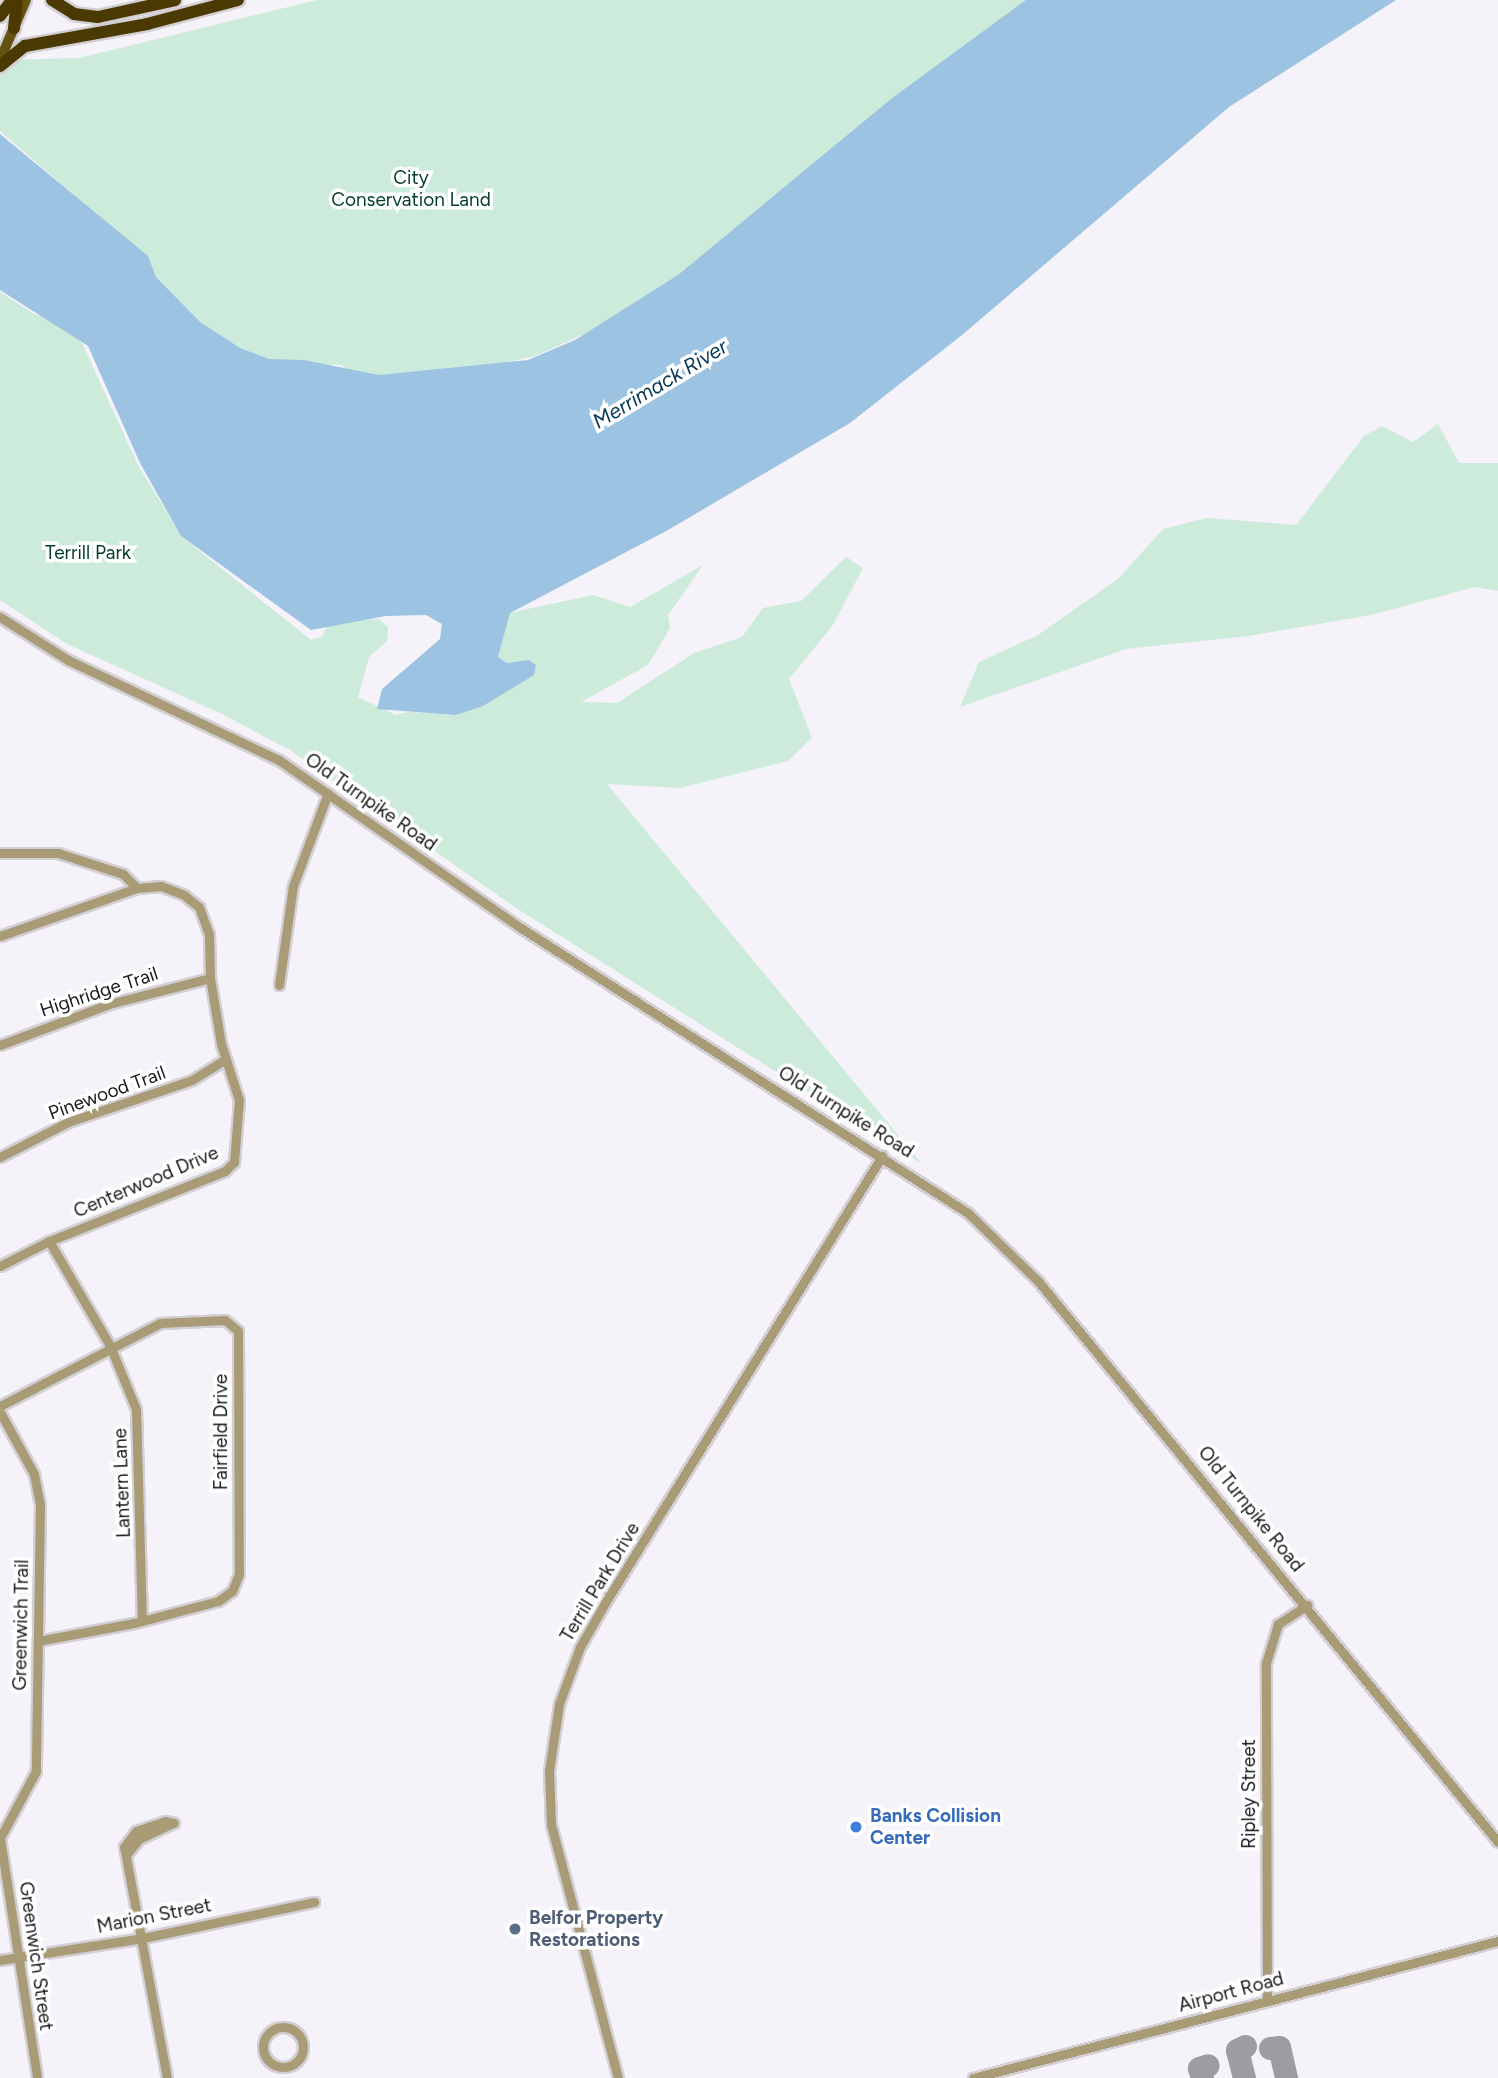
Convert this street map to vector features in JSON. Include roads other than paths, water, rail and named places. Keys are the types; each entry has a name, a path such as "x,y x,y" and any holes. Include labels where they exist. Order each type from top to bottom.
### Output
{"highway":[{"path":"0,14 14,0"},
{"path":"14,0 14,28"},
{"path":"52,0 74,13 98,17 175,0"},
{"path":"0,66 25,46 147,24 239,0"}],"main road":[{"path":"0,60 26,0"},
{"path":"0,14 2,1"}],"street":[{"name":"Old Turnpike Road","path":"0,617 68,660 216,727 328,793 521,928 968,1213 1038,1280 1307,1605 1498,1842"},
{"path":"279,985 293,886 328,793"},
{"path":"0,853 58,853 123,874 137,888 0,936"},
{"name":"Centerwood Drive","path":"0,1266 49,1241 225,1171 234,1162 239,1100 225,1059 210,978 209,934 199,906 161,886 137,888"},
{"name":"Highridge Trail","path":"0,1045 109,1004 210,978"},
{"name":"Pinewood Trail","path":"0,1157 68,1122 192,1080 225,1059"},
{"name":"Terrill Park Drive","path":"618,2078 551,1825 549,1774 559,1704 580,1647 605,1603 882,1156"},
{"name":"Lantern Lane","path":"49,1241 110,1346 136,1409 140,1432 142,1619"},
{"name":"Fairfield Drive","path":"0,1406 110,1346 160,1323 198,1318 225,1320 238,1331 239,1574 232,1591 218,1601 38,1641"},
{"name":"Greenwich Trail","path":"0,1412 34,1474 40,1505 36,1771 0,1838"},
{"name":"Ripley Street","path":"1267,2001 1266,1663 1278,1624 1307,1605"},
{"path":"126,1855 139,1839 174,1823 165,1821 136,1831 124,1847 167,2078"},
{"name":"Greenwich Street","path":"0,1838 16,1957 37,2078"},
{"name":"Marion Street","path":"0,1959 143,1938 314,1902"},
{"name":"Airport Road","path":"972,2078 1498,1941"},
{"path":"279,2027 292,2029 301,2039 302,2052 288,2066 275,2066 263,2052 268,2034 279,2027"},
{"path":"288,2066 290,2078"}],"water":[{"name":"Merrimack River","path":"1026,0 1396,0 1229,107 962,335 850,423 668,530 510,613 498,657 507,663 529,660 536,665 534,675 483,706 456,715 377,709 382,689 440,639 442,624 426,615 386,616 311,630 181,536 140,463 88,346 0,290 0,134 148,256 156,277 200,322 240,348 269,359 304,360 379,375 528,360 575,340 678,275 891,99"}],"place":[{"name":"Banks Collision Center","path":"856,1827"},
{"name":"Belfor Property Restorations","path":"515,1929"}],"park label":[{"name":"City Conservation Land","path":"411,189"},
{"name":"Terrill Park","path":"88,553"}]}
